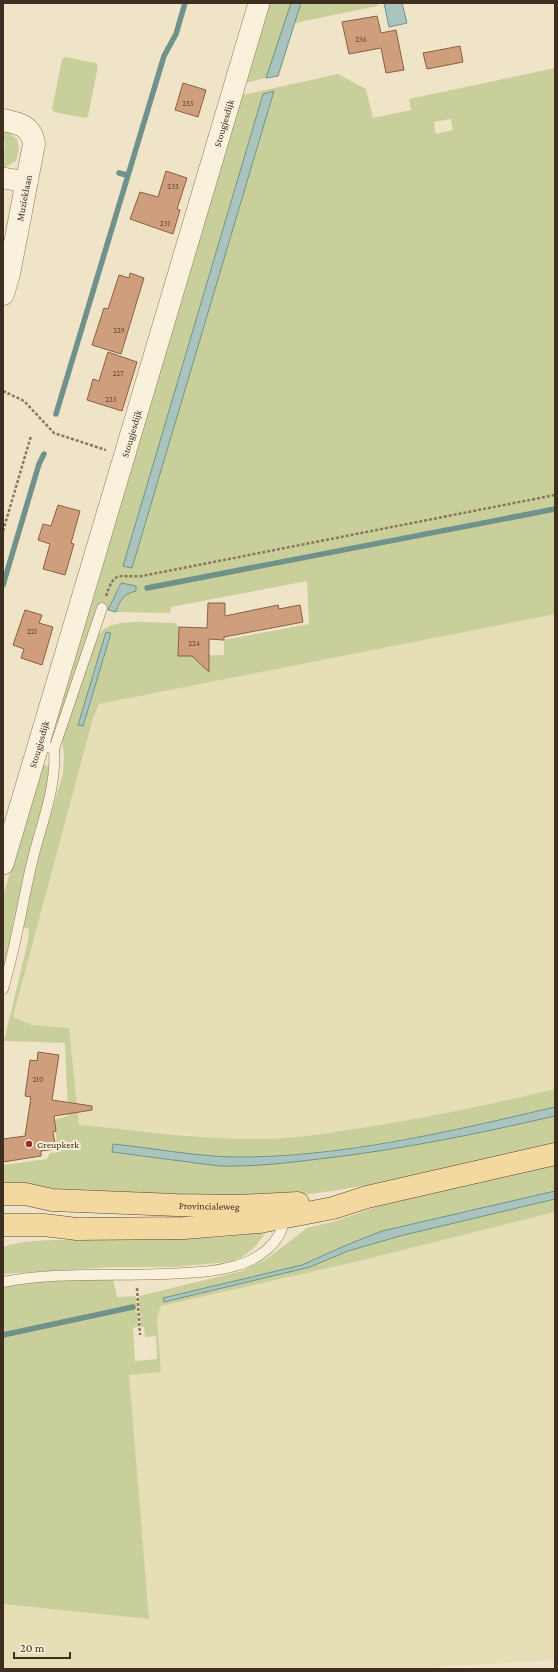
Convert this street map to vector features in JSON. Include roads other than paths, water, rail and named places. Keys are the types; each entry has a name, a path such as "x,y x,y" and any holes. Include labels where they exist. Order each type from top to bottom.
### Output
{"main road":[{"name":"Provincialeweg","path":"3,1225 44,1225 77,1229 219,1227 284,1218 333,1208 367,1197 555,1154"},
{"name":"Provincialeweg","path":"3,1194 25,1194 52,1200"},
{"name":"Provincialeweg","path":"3,1204 26,1204 52,1200 238,1206 367,1197"},
{"name":"Provincialeweg","path":"3,1238 44,1235 77,1229"}],"street":[{"name":"Stougjesdijk","path":"3,864 46,747 124,455 259,3"},
{"name":"Muzieklaan","path":"3,120 23,126 32,137 33,150 3,294"},
{"path":"3,178 27,182"}],"lane":[{"path":"3,989 19,926 33,858 54,780 46,747 102,608"},
{"path":"3,1282 47,1277 199,1272 241,1264 256,1258 270,1247 280,1232 284,1218"}],"water":[{"path":"291,3 301,3 278,76 266,78"},
{"path":"384,3 402,3 407,23 389,27"},
{"path":"274,91 132,568 123,566 263,94"},
{"path":"121,583 136,586 136,591 123,598 116,612 108,610"},
{"path":"106,632 111,633 83,726 78,725"},
{"path":"555,1107 555,1116 467,1135 379,1151 282,1163 219,1166 112,1152 113,1144 188,1154 233,1157 314,1153 354,1148 436,1134"},
{"path":"555,1191 555,1199 400,1236 348,1251 310,1267 164,1302 163,1298 302,1265 382,1231"}],"waterway":[{"path":"56,414 164,56 176,34 185,3"},
{"path":"119,173 127,175"},
{"path":"3,585 39,464 44,454"},
{"path":"147,588 555,509"},
{"path":"3,1335 133,1307"}],"place":[{"name":"Greupkerk","path":"29,1144"}]}
